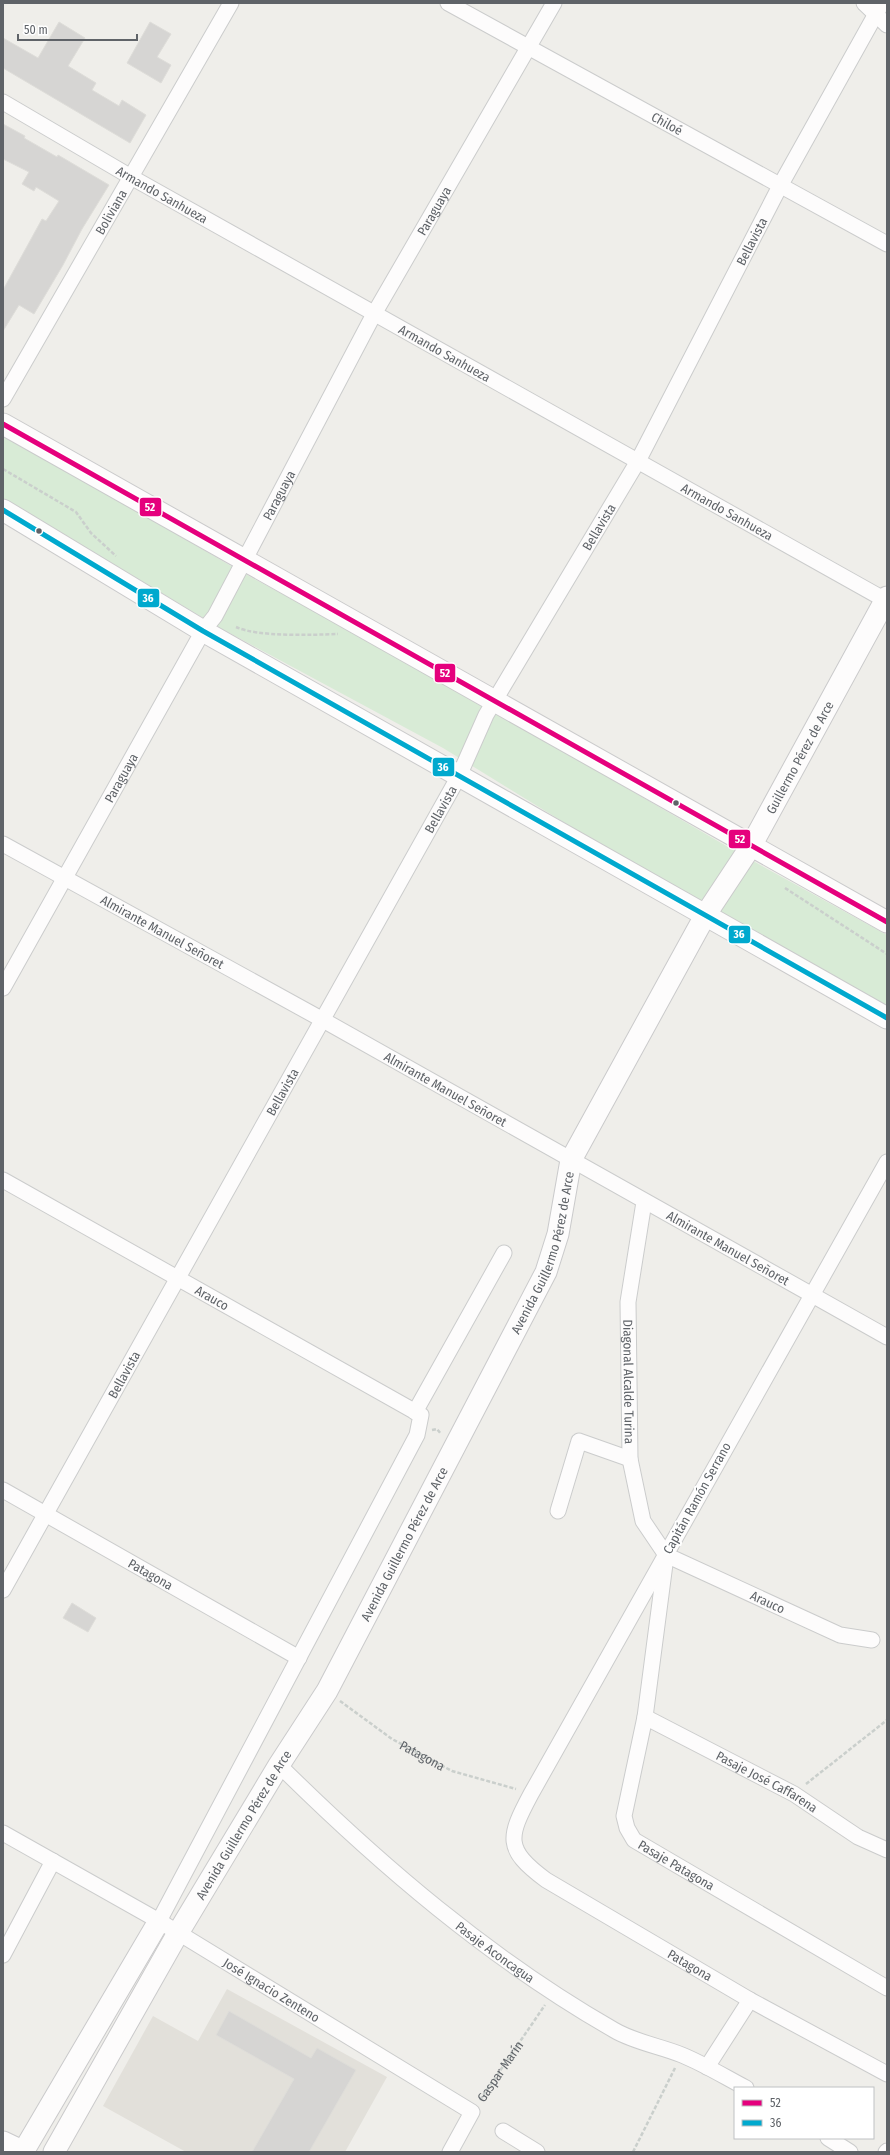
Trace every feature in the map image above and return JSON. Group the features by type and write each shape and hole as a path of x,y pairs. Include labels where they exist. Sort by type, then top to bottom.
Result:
{"street":[{"name":"Boliviana","path":"3,399 231,3"},
{"name":"Chiloé","path":"448,3 887,244"},
{"name":"Paraguaya","path":"3,988 209,623 374,314 554,3"},
{"path":"864,3 879,8 887,25"},
{"name":"Bellavista","path":"3,1590 459,776 494,701 638,461 780,186 879,8"},
{"name":"Armando Sanhueza","path":"3,102 131,177 886,600"},
{"path":"3,424 887,922"},
{"path":"3,510 209,623 459,776 706,914 887,1018"},
{"name":"Guillermo Pérez de Arce","path":"706,914 751,846 886,600"},
{"name":"Almirante Manuel Señoret","path":"3,844 323,1020 644,1202 887,1337"},
{"name":"Avenida Guillermo Pérez de Arce","path":"54,2152 178,1933 279,1765 327,1692 546,1272 558,1234 571,1160 706,914"},
{"name":"Capitán Ramón Serrano","path":"513,1837 516,1821 887,1162"},
{"name":"Arauco","path":"3,1180 418,1414"},
{"name":"Diagonal Alcalde Turina","path":"644,1202 628,1302 630,1459 643,1521 666,1555"},
{"name":"Avenida Guillermo Pérez de Arce","path":"23,2152 159,1921 300,1658 416,1435 418,1414 504,1253"},
{"path":"558,1511 579,1441 630,1459"},
{"name":"Patagona","path":"3,1490 300,1658"},
{"name":"Arauco","path":"666,1555 840,1635 872,1640"},
{"name":"Pasaje Patagona","path":"666,1555 645,1717 624,1816 627,1828 634,1840 887,1988"},
{"name":"Pasaje José Caffarena","path":"645,1717 794,1794 858,1837 887,1850"},
{"name":"Pasaje Aconcagua","path":"279,1765 332,1818 405,1883 505,1961 615,2031 682,2055 744,2087"},
{"name":"José Ignacio Zenteno","path":"3,1833 159,1921 472,2112"},
{"name":"Patagona","path":"513,1837 515,1850 526,1865 546,1880 750,2000 887,2074"},
{"path":"3,1955 53,1861"},
{"path":"707,2068 750,2000"},
{"name":"Gaspar Marín","path":"450,2152 472,2112"},
{"path":"503,2131 534,2151"},
{"path":"830,2139 850,2152"},
{"path":"3,2142 23,2152"}],"path":[{"path":"3,469 76,512 91,532 118,557"},
{"path":"209,623 243,630 338,634 345,636"},
{"path":"780,884 877,946 887,954"},
{"path":"416,1435 437,1429 454,1447"},
{"name":"Patagona","path":"327,1692 392,1739 452,1771 531,1794"},
{"path":"794,1794 887,1720"},
{"name":"Gaspar Marín","path":"472,2112 553,1992"},
{"path":"633,2152 682,2055"}],"shaded area":[{"path":"227,1989 387,2077 345,2152 186,2152 103,2106 153,2016 198,2041"}],"green space":[{"path":"3,433 238,570 425,671 735,851 887,935 887,1010 708,911 443,748 220,628 3,498"}],"building":[{"path":"59,22 85,38 68,66 96,83 92,90 119,106 122,100 146,115 130,143 3,68 3,38 38,58"},
{"path":"150,22 171,34 157,57 171,65 161,83 127,63"},
{"path":"3,124 25,136 24,138 57,157 58,155 109,185 82,229 34,314 19,305 3,331 3,290 42,219 46,221 59,201 36,187 34,191 22,184 29,172 3,159"},
{"path":"72,1603 96,1618 88,1632 63,1618"},
{"path":"229,2011 311,2058 317,2048 356,2070 309,2152 252,2152 294,2079 216,2035"}],"transit line":[{"name":"52","path":"3,424 887,922"},
{"name":"36","path":"3,510 203,631 887,1018"}]}
